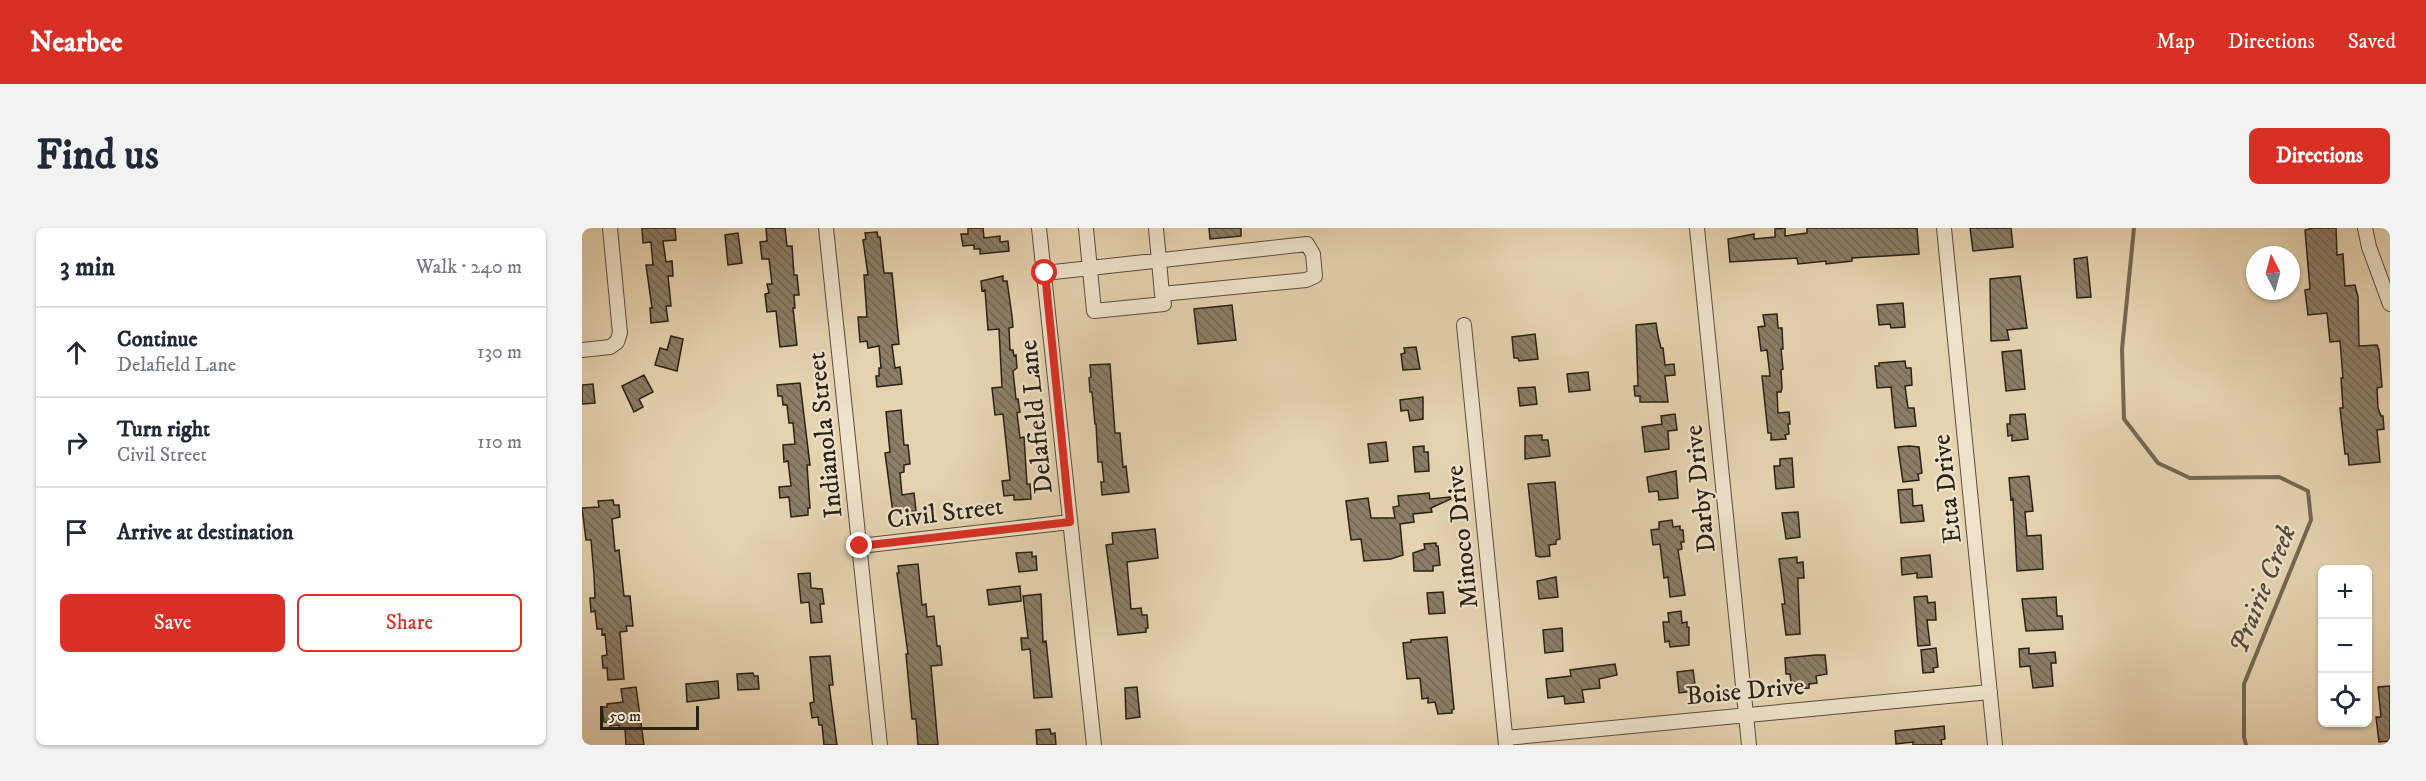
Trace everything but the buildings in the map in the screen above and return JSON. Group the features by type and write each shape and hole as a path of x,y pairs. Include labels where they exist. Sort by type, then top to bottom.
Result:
{"street":[{"path":"582,350 610,347 617,342 620,333 610,228"},
{"name":"Indianola Street","path":"826,228 880,745"},
{"name":"Delafield Lane","path":"1040,228 1094,745"},
{"path":"1086,228 1094,311 1164,304 1156,228"},
{"name":"Darby Drive","path":"1697,228 1749,745"},
{"name":"Etta Drive","path":"1944,228 1995,745"},
{"path":"2365,228 2369,247 2390,304"},
{"path":"1045,273 1307,244 1313,254 1315,276 1306,280 1162,294"},
{"name":"Minoco Drive","path":"1464,325 1506,742"},
{"name":"Civil Street","path":"860,546 1070,522"},
{"name":"Boise Drive","path":"1506,742 1746,714 1990,692"}],"waterway":[{"name":"Prairie Creek","path":"2134,228 2122,349 2124,419 2158,463 2190,478 2279,477 2308,491 2311,520 2244,684 2246,745"}],"route":[{"path":"860,546 1070,522 1045,273"}]}
